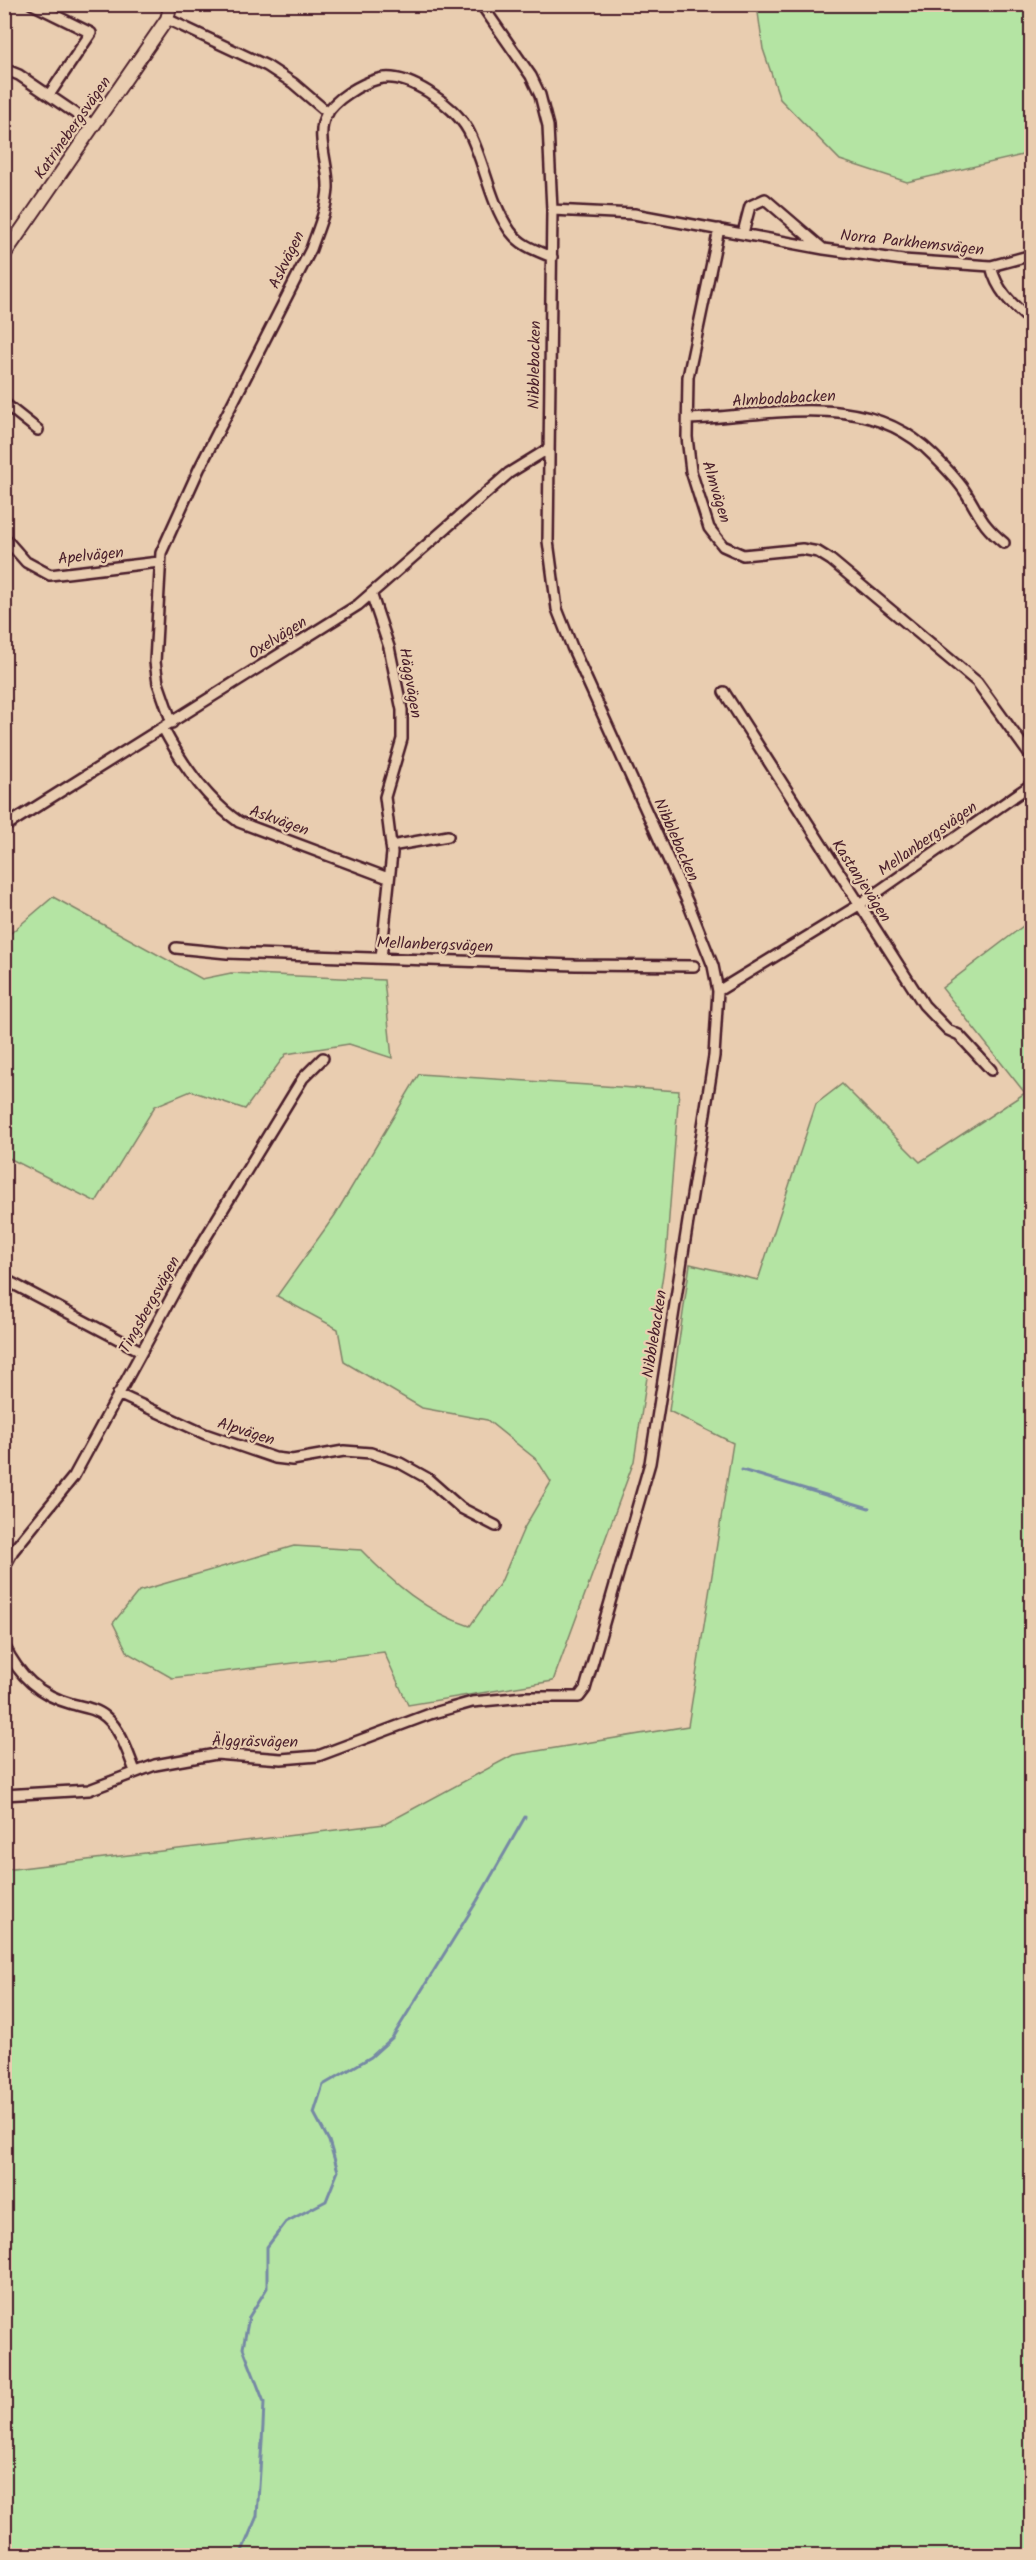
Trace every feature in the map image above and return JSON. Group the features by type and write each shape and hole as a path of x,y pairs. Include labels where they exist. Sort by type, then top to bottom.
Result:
{"street":[{"path":"32,4 91,33 49,95"},
{"name":"Katrinebergsvägen","path":"6,248 94,126 167,19 171,4"},
{"name":"Nibblebacken","path":"481,4 531,76 540,95 550,142 552,257 548,541 557,609 688,903 713,966 718,991 714,1056 650,1463 585,1689 579,1697 572,1699"},
{"path":"167,19 267,66 293,83 328,113 355,90 385,77 406,81 434,96 468,129 499,211 510,231 523,246 552,257"},
{"path":"4,69 12,71 94,126"},
{"name":"Askvägen","path":"328,113 322,134 328,189 321,222 311,249 166,539 159,562 155,662 167,726 199,785 223,811 239,822 388,878"},
{"name":"Norra Parkhemsvägen","path":"743,233 750,206 765,199 824,249"},
{"name":"Norra Parkhemsvägen","path":"552,210 620,212 893,260 991,266 1032,255"},
{"name":"Almvägen","path":"719,229 688,377 687,437 691,471 709,528 715,538 730,551 742,555 802,549 818,552 831,560 977,682 1032,758"},
{"path":"991,266 995,283 1001,292 1032,322"},
{"path":"4,403 38,430"},
{"name":"Almbodabacken","path":"689,419 827,410 851,411 883,421 909,435 934,455 965,492 985,528 1004,543"},
{"name":"Oxelvägen","path":"4,827 372,596 509,473 548,449"},
{"name":"Apelvägen","path":"4,537 17,555 34,568 50,575 159,562"},
{"name":"Häggvägen","path":"372,596 389,647 402,710 402,739 385,798 391,846 381,958"},
{"name":"Kastanjevägen","path":"724,692 924,1005 948,1030 959,1035 991,1070"},
{"name":"Mellanbergsvägen","path":"718,991 859,905 1032,784"},
{"path":"391,846 448,836"},
{"name":"Mellanbergsvägen","path":"176,948 227,953 694,966"},
{"name":"Tingsbergsvägen","path":"4,1568 14,1551 74,1476 189,1265 297,1088 322,1058"},
{"path":"4,1280 141,1351"},
{"name":"Alpvägen","path":"118,1394 205,1434 275,1458 292,1460 344,1451 371,1453 400,1462 427,1478 461,1509 496,1526"},
{"path":"4,1645 15,1665 34,1687 57,1700 97,1711 106,1717 120,1736 135,1770"},
{"name":"Älggräsvägen","path":"4,1795 89,1790 135,1770 216,1754 281,1759 318,1756 430,1714 472,1702 537,1697 572,1699"}],"green space":[{"path":"757,5 1031,5 1031,153 907,182 840,160 780,99 763,49"},
{"path":"53,897 202,979 231,973 384,980 392,1058 349,1044 286,1054 245,1109 191,1091 155,1106 96,1202 5,1156 5,938"},
{"path":"1031,920 1031,2555 5,2555 5,1870 385,1824 513,1755 688,1726 733,1443 669,1411 690,1264 758,1280 816,1104 842,1084 920,1162 1025,1093 942,988"},
{"path":"419,1074 679,1091 666,1255 634,1461 553,1681 408,1705 384,1652 172,1678 128,1653 113,1623 139,1591 294,1546 361,1550 385,1574 425,1605 470,1626 501,1582 524,1528 551,1482 537,1460 487,1420 422,1408 344,1362 338,1329 277,1296 335,1215"}],"waterway":[{"path":"742,1470 869,1508"},
{"path":"240,2556 257,2516 264,2402 243,2348 249,2317 267,2288 267,2247 286,2222 326,2201 338,2171 329,2141 314,2113 323,2085 371,2057 392,2038 477,1901 525,1817"}]}
